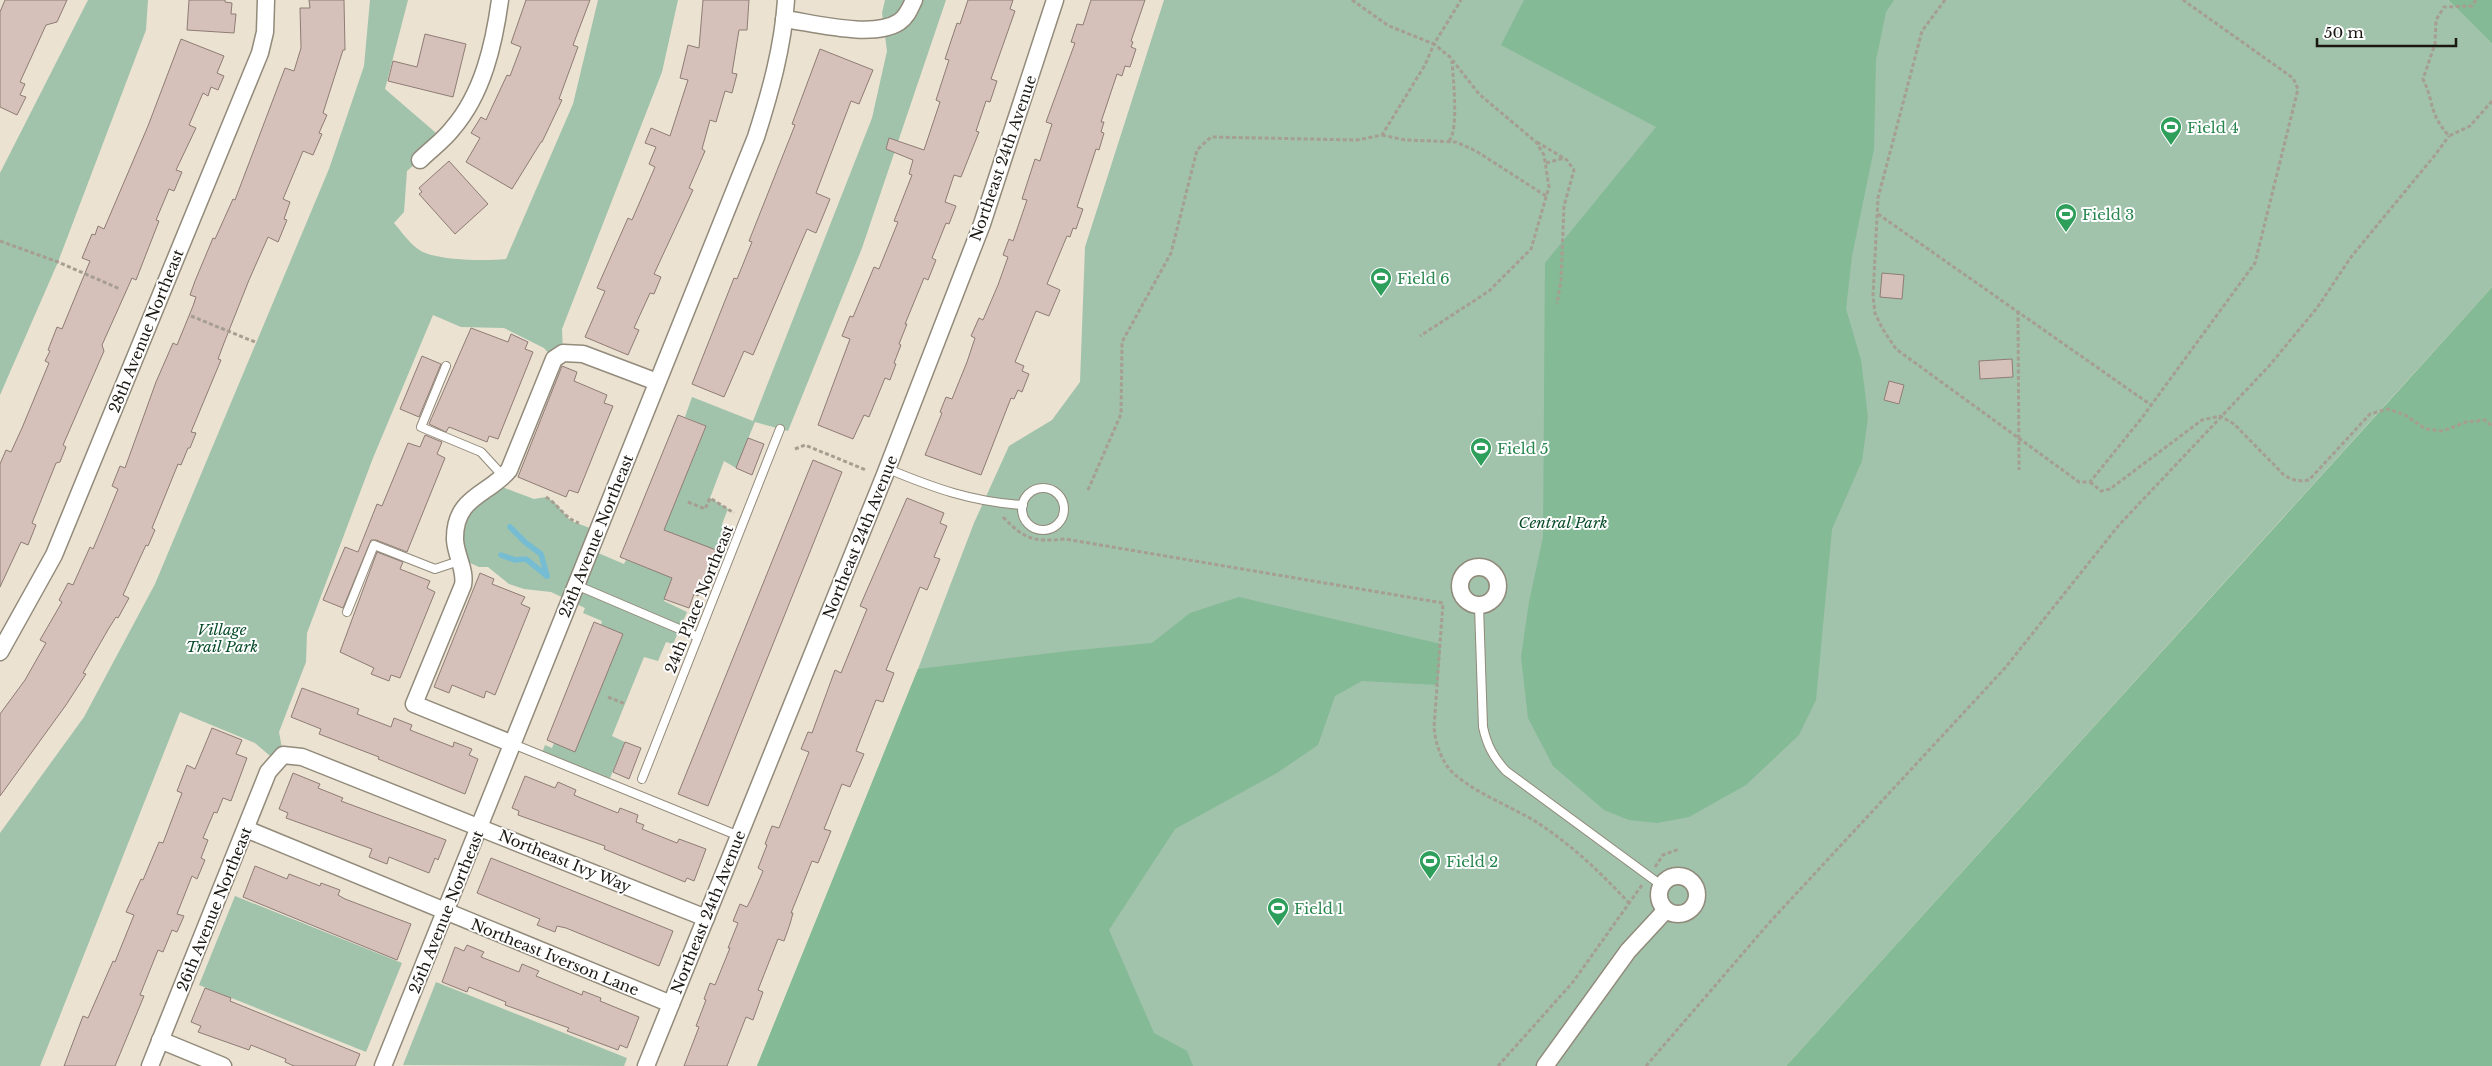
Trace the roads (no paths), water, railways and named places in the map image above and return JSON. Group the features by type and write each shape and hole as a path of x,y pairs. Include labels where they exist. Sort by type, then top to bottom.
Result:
{"street":[{"name":"28th Avenue Northeast","path":"0,652 54,555 260,53 265,32 266,0"},
{"path":"420,160 453,128 466,108 489,57 500,0"},
{"name":"25th Avenue Northeast","path":"383,1066 756,137 772,87 786,0"},
{"path":"784,19 841,27 884,29 900,22 914,0"},
{"name":"Northeast 24th Avenue","path":"646,1066 888,469 982,224 1055,0"},
{"path":"513,744 414,704 463,585 464,578 459,561 456,533 463,511 472,497 509,470 550,367 554,359 563,353 583,354 657,382"},
{"name":"Northeast Ivy Way","path":"283,755 302,757 706,918"},
{"name":"26th Avenue Northeast","path":"150,1066 268,772 283,755"},
{"name":"Northeast Iverson Lane","path":"246,829 671,1004"},
{"path":"1680,876 1692,882 1697,894 1694,907 1677,915 1665,911 1659,900 1655,880 1680,876"},
{"path":"1545,1066 1628,951 1665,911"},
{"path":"160,1040 223,1066"}],"lane":[{"path":"446,366 421,427 481,452 503,476"},
{"name":"24th Place Northeast","path":"642,779 780,429"},
{"path":"888,469 947,493 984,502 1023,505"},
{"path":"1043,488 1051,489 1062,499 1064,512 1062,519 1053,528 1040,530 1028,524 1023,512 1023,505 1030,493 1043,488"},
{"path":"347,612 374,545 435,569 459,561"},
{"path":"576,585 698,637"},
{"path":"1479,606 1483,727 1487,745 1495,759 1506,771 1655,880"},
{"path":"513,744 739,836"}],"waterway":[{"path":"510,527 526,543 541,554 547,576"},
{"path":"501,555 515,560 526,559 547,576"}],"place":[{"name":"Field 4","path":"2171,146"},
{"name":"Field 3","path":"2066,233"},
{"name":"Field 6","path":"1381,297"},
{"name":"Field 5","path":"1481,467"},
{"name":"Field 2","path":"1430,880"},
{"name":"Field 1","path":"1278,927"}],"park label":[{"name":"Central Park","path":"1563,522"},
{"name":"Village Trail Park","path":"222,638"}]}
